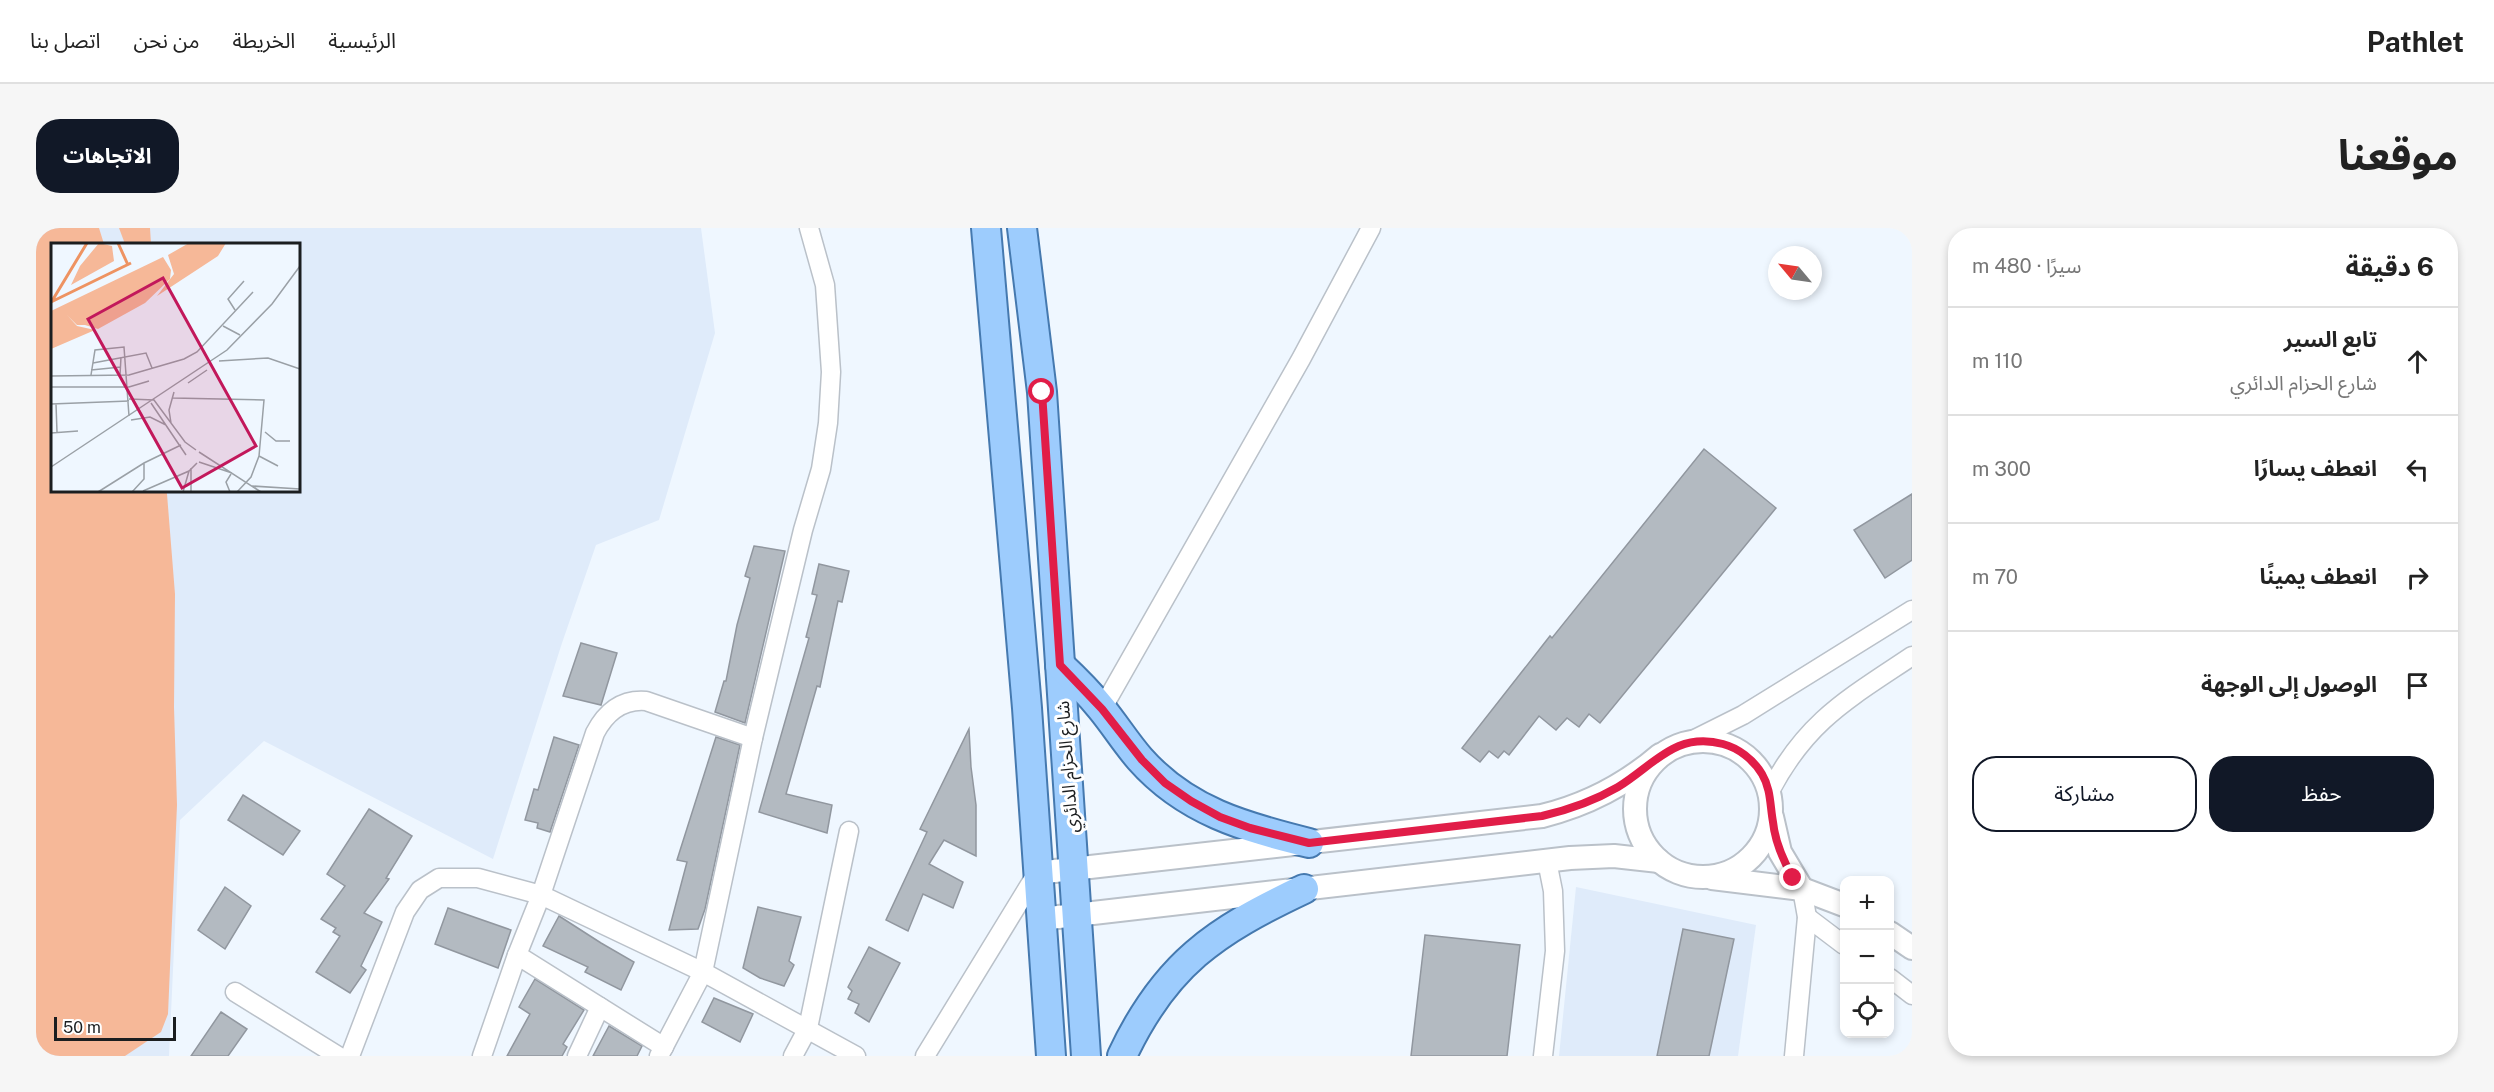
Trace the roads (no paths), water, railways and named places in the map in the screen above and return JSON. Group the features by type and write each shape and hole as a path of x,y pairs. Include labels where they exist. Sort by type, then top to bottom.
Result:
{"main road":[{"name":"شارع الحزام الدائري","path":"986,228 1027,708 1051,1056"},
{"name":"شارع الحزام الدائري","path":"1022,228 1042,392 1086,1056"},
{"path":"1060,665 1102,709 1142,760 1165,783 1220,817 1250,828 1309,843"},
{"path":"1122,1056 1138,1021 1162,988 1190,958 1221,933 1256,912 1304,889"}],"street":[{"path":"517,954 600,1007 661,1051 703,972 753,738 803,530 821,470 828,423 831,372 825,285 809,228"},
{"path":"1102,709 1300,359 1371,228"},
{"path":"925,1056 1037,873 1542,816 1568,810 1617,788 1675,746 1691,741 1743,715 1912,610"},
{"path":"1706,877 1731,870 1752,856 1762,842 1769,826 1770,801 1781,770 1810,730 1848,698 1912,656"},
{"path":"482,1056 517,954 541,895 595,733 601,722 617,707 632,700 646,701 753,738"},
{"path":"1691,741 1712,741 1732,746 1749,758 1762,773 1780,852 1802,889 1807,917 1794,1056"},
{"path":"1660,755 1647,770 1638,788 1635,808 1637,828 1646,846 1659,861 1689,876 1802,889 1840,903"},
{"path":"793,1056 808,1028 849,831"},
{"path":"1041,919 1592,856 1659,861"},
{"path":"1544,1056 1556,951 1553,891 1547,861"},
{"path":"350,1056 405,912 420,890 439,878 478,878 541,895 703,972 856,1056"},
{"path":"1807,917 1840,941"},
{"path":"1894,936 1912,948"},
{"path":"1894,981 1912,995"},
{"path":"235,992 338,1056"},
{"path":"577,1056 600,1007"}]}
